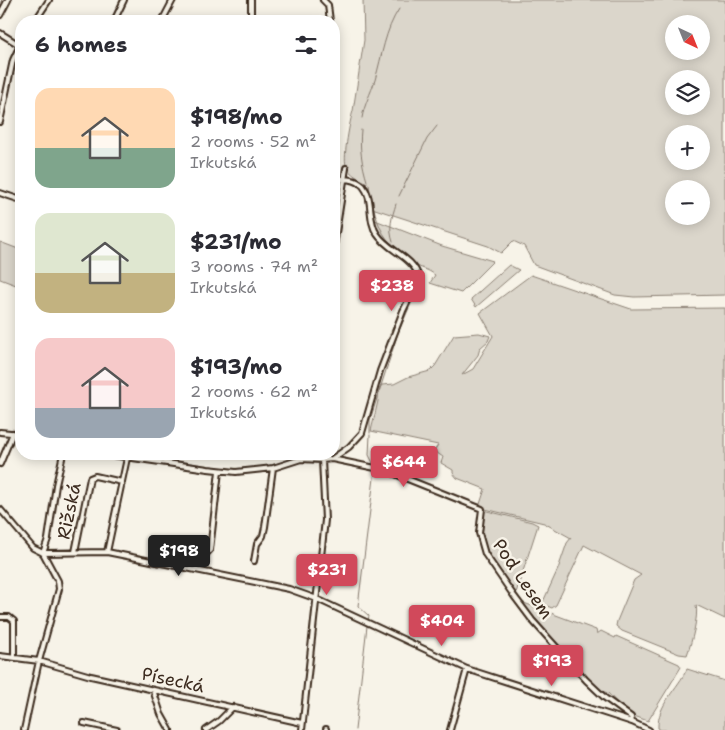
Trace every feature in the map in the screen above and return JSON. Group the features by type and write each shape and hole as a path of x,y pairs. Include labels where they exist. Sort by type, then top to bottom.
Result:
{"street":[{"path":"0,15 8,0"},
{"path":"39,15 49,0"},
{"path":"117,15 124,0"},
{"path":"165,15 173,0"},
{"path":"251,0 251,15"},
{"path":"323,0 328,5 329,15"},
{"path":"0,34 15,41"},
{"path":"0,122 15,56"},
{"path":"340,206 346,168"},
{"path":"340,179 353,180 364,187 368,196 372,224 376,233 414,266 419,278 403,311 383,363 362,433 340,453"},
{"path":"0,193 15,198"},
{"path":"0,432 13,433 0,464"},
{"path":"24,730 39,661 59,589 58,581 43,553 48,539 62,460"},
{"path":"107,552 126,460"},
{"path":"140,460 236,472 273,468 291,460"},
{"path":"302,730 325,520 322,460"},
{"name":"Pod Lesem","path":"337,460 385,470 482,509 479,533 485,554 514,596 532,620 586,680 605,698 630,717 632,722"},
{"path":"254,561 257,544 263,536 265,527 273,468"},
{"path":"196,570 199,555 210,550 219,471"},
{"name":"Rižská","path":"74,552 90,478 95,476 122,482"},
{"path":"0,509 33,548 43,553 107,552 289,589 317,599 467,669 632,722 649,730"},
{"path":"0,617 9,617 14,622 14,657"},
{"name":"Písecká","path":"0,656 39,661 91,676 302,723"},
{"path":"450,730 467,669"},
{"path":"153,690 161,714 170,730"},
{"path":"206,730 234,707"},
{"path":"84,723 117,730"}],"shaded area":[{"path":"363,0 725,0 725,295 634,297 615,295 534,265 524,246 513,241 501,253 488,246 372,208 369,184 350,171 345,161 347,138 364,40"},
{"path":"375,220 442,246 493,261 461,293 430,283 435,275 414,264 389,245 379,232"},
{"path":"0,242 15,248 15,285 0,279"},
{"path":"509,265 519,270 476,307 471,299"},
{"path":"531,275 631,309 725,308 725,619 696,605 696,623 687,655 679,654 622,631 616,626 634,580 641,575 584,545 556,605 552,608 542,604 558,569 567,543 571,538 544,523 485,509 480,504 485,489 457,478 453,470 441,463 443,457 434,451 438,445 371,431 379,389 382,385 394,384 408,377 430,371 454,335 479,333 490,336 462,375 473,369 493,336 480,313"},
{"path":"483,510 538,525 516,593 486,547 481,528"},
{"path":"524,603 596,630 597,634 601,631 615,638 616,636 679,664 681,667 648,721 634,716 620,706 608,693 601,691 580,673 522,606"},
{"path":"687,669 725,681 725,730 661,730 658,728 664,704"}],"waterway":[{"path":"362,118 375,80 387,34 399,9"},
{"path":"399,196 427,139 437,126"},
{"path":"361,130 361,156 367,181"},
{"path":"368,186 377,221 383,233 391,243 414,263 420,273"},
{"path":"393,242 391,227 396,204"},
{"path":"370,433 370,420 398,333 420,283"},
{"path":"370,435 369,455 374,465"},
{"path":"368,621 369,616 358,606 375,470"},
{"path":"355,730 367,626"}],"tram line":[{"path":"0,4 2,0"}]}
